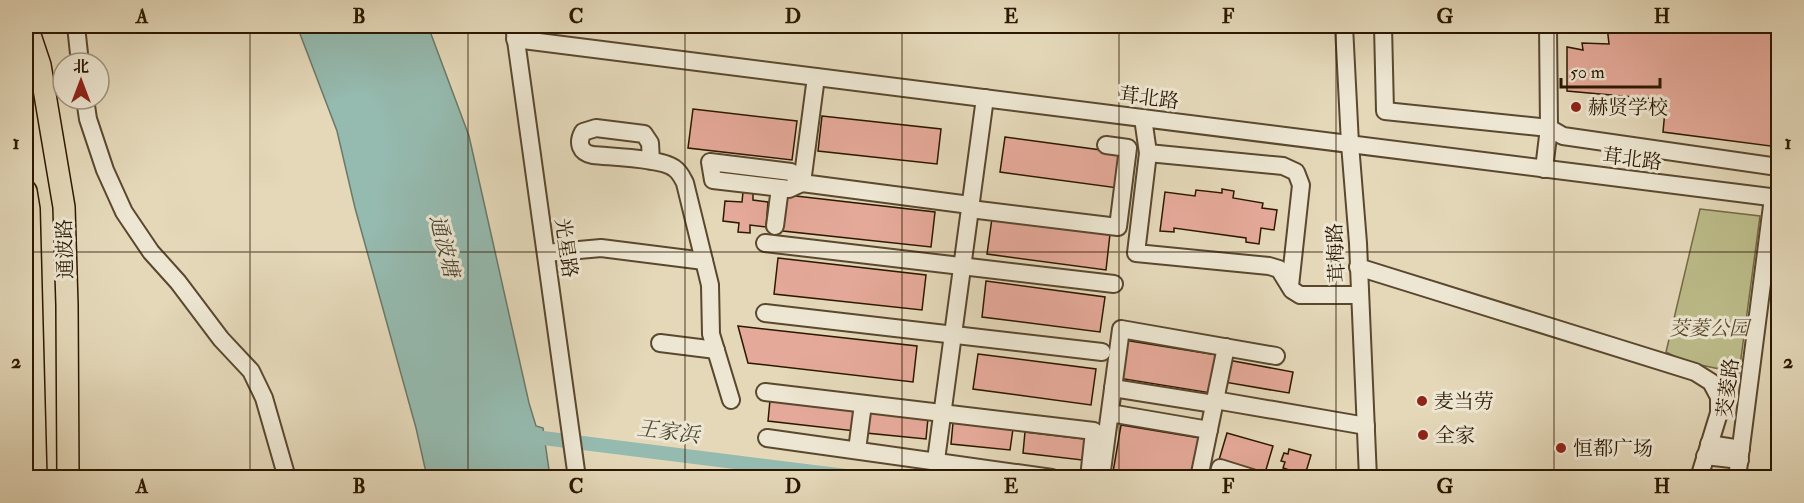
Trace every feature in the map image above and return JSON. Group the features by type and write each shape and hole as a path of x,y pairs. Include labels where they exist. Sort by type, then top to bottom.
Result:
{"main road":[{"name":"通波路","path":"27,26 40,65 64,207 68,477"},
{"name":"通波路","path":"26,191 29,209 28,306 36,477"},
{"path":"28,284 66,284"},
{"path":"28,306 67,305"}],"street":[{"path":"76,26 79,51"},
{"name":"茸梅路","path":"1344,26 1359,267 1368,477"},
{"path":"1383,26 1385,111 1549,128 1563,136 1779,167"},
{"path":"1544,169 1549,128 1548,26"},
{"name":"茸北路","path":"514,32 816,77 1776,198"},
{"name":"光星路","path":"514,32 577,477"},
{"path":"802,183 816,77"},
{"path":"936,460 985,98"},
{"path":"87,111 105,170 124,212 151,252 178,282 220,339 251,371 264,398 287,477"},
{"path":"1143,118 1148,153 1136,253 1269,266 1279,269 1300,296 1360,295"},
{"path":"802,183 790,172 710,162 713,180 789,189 802,183 1118,226 1128,148 1106,145"},
{"path":"1148,153 1283,166 1296,172 1301,185 1290,286"},
{"path":"651,161 672,166 685,183 710,285 711,334 731,400"},
{"path":"775,226 780,188"},
{"name":"茭菱路","path":"1737,477 1776,198"},
{"path":"765,243 1114,284"},
{"path":"546,253 601,248 704,261"},
{"path":"1359,267 1695,372 1711,382 1719,398 1719,413 1702,461 1740,454"},
{"path":"765,313 1102,352"},
{"path":"1101,477 1121,329 1276,356"},
{"path":"660,343 716,350"},
{"path":"1199,477 1226,347"},
{"path":"1113,388 1366,426"},
{"path":"765,392 1094,431 1089,477"},
{"path":"857,450 863,404"},
{"path":"1110,413 1209,430"},
{"path":"767,438 1052,477"},
{"path":"1218,477 1220,468 1252,477"}],"green space":[{"name":"茭菱公园","path":"1700,209 1760,216 1739,373 1686,362 1666,352"}],"water":[{"name":"通波塘","path":"297,26 428,26 469,136 529,403 536,426 543,428 550,477 427,477 416,428 355,208 337,131"}],"building":[{"path":"1607,26 1778,26 1778,147 1663,132 1666,100 1567,91 1567,47 1583,50 1582,43 1609,44"},
{"path":"693,109 797,121 792,160 688,148"},
{"path":"822,116 941,129 937,164 818,151"},
{"path":"1005,137 1123,153 1118,188 1000,172"},
{"path":"1222,189 1234,191 1233,198 1263,203 1262,208 1277,210 1274,230 1261,228 1259,244 1246,242 1246,238 1174,228 1174,232 1160,231 1165,192 1195,196 1196,190 1222,193"},
{"path":"743,192 753,193 753,200 768,202 766,227 750,225 750,233 738,232 739,223 723,221 725,201 742,202"},
{"path":"787,195 935,212 931,247 783,231"},
{"path":"992,218 1110,234 1106,270 987,254"},
{"path":"778,258 926,275 922,310 774,294"},
{"path":"986,281 1105,297 1100,332 982,317"},
{"path":"738,326 917,346 913,382 748,363"},
{"path":"1124,340 1217,355 1211,393 1118,378"},
{"path":"978,354 1096,369 1091,405 973,389"},
{"path":"1228,360 1293,372 1289,393 1224,382"},
{"path":"770,400 857,410 855,431 768,421"},
{"path":"869,412 928,418 926,439 866,433"},
{"path":"953,423 1013,429 1010,450 951,444"},
{"path":"1121,425 1200,438 1194,478 1112,478"},
{"path":"1025,432 1085,439 1082,460 1023,453"},
{"path":"1227,433 1273,446 1265,473 1219,460"},
{"path":"1289,449 1311,455 1305,475 1283,468 1285,462 1281,461 1284,453 1288,454"},
{"path":"661,471 693,478 659,478"}],"waterway":[{"name":"王家浜","path":"527,436 862,478"}],"place":[{"name":"赫贤学校","path":"1576,107"},
{"name":"麦当劳","path":"1422,401"},
{"name":"全家","path":"1423,435"},
{"name":"恒都广场","path":"1561,448"}]}
